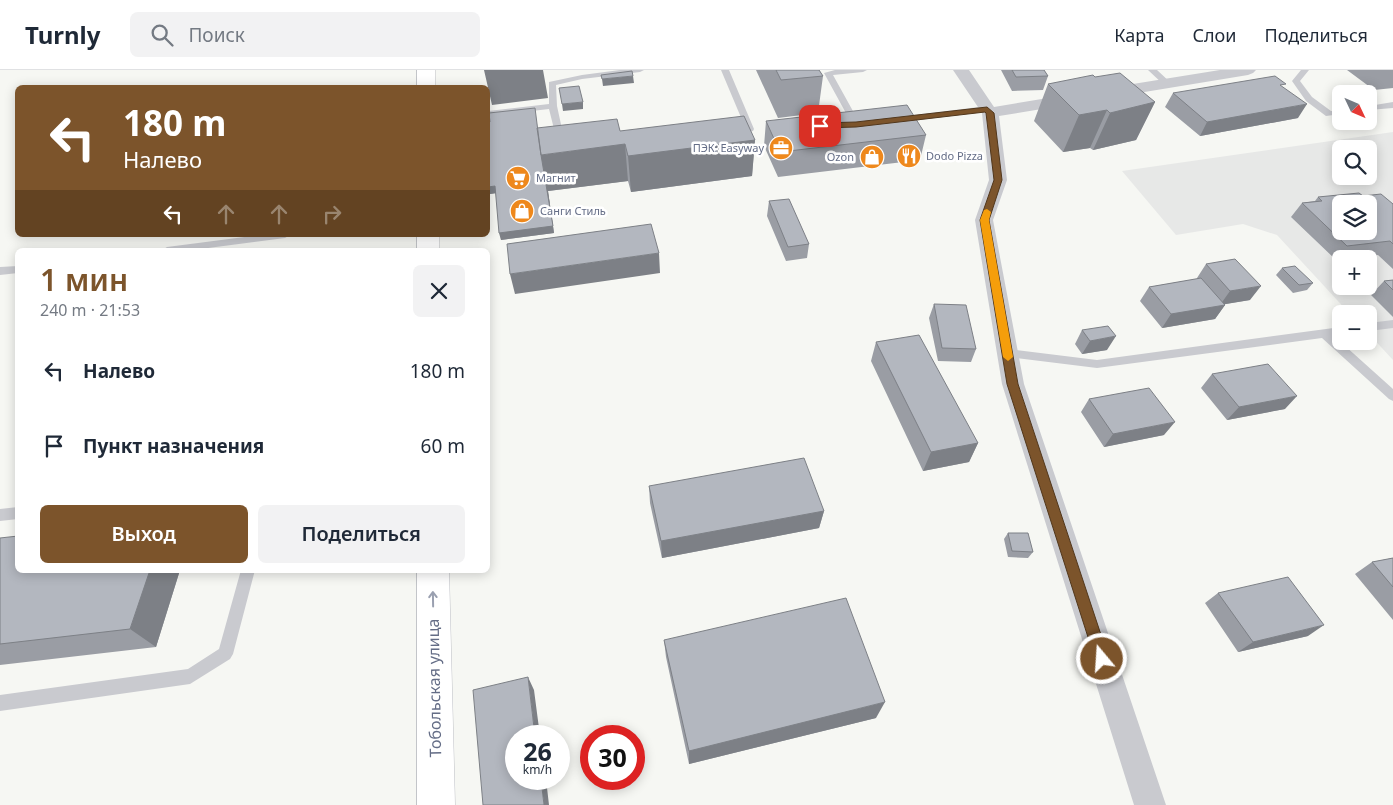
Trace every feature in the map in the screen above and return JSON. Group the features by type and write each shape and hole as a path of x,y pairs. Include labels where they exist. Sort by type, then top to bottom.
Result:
{"street":[{"path":"426,70 426,85"},
{"path":"961,70 989,111 998,180 984,220 1012,384 1150,805"},
{"path":"989,111 1248,70"},
{"name":"Тобольская улица","path":"433,573 436,805"}],"lane":[{"path":"581,136 558,131 553,106 552,84 582,77 640,70"},
{"path":"722,132 755,128 725,70"},
{"path":"855,124 828,74 863,70"},
{"path":"1152,70 1167,83"},
{"path":"1305,70 1296,81 1310,99 1329,114 1332,114"},
{"path":"1378,107 1393,105"},
{"path":"490,114 553,106"},
{"path":"884,121 989,111"},
{"path":"183,248 269,237"},
{"path":"0,272 15,270"},
{"path":"1377,326 1393,324"},
{"path":"1007,353 1096,364 1332,332"},
{"path":"1324,333 1393,396"},
{"path":"0,515 15,513"},
{"path":"0,703 190,676 225,654 247,573"}],"shaded area":[{"path":"1393,132 1393,360 1377,343 1377,305 1342,305 1332,295 1377,295 1377,250 1332,250 1332,295 1277,235 1243,224 1176,235 1122,171 1332,141 1332,185 1377,185 1377,140 1337,140"}],"building":[{"path":"776,70 819,70 823,76 781,80"},
{"path":"1012,70 1044,70 1048,76 1016,77"},
{"path":"632,71 633,76 602,79 601,75"},
{"path":"1120,73 1155,102 1110,113 1107,110 1079,115 1048,84 1093,75 1095,77"},
{"path":"1275,76 1286,84 1280,85 1307,104 1207,122 1173,93"},
{"path":"579,86 583,102 562,104 559,88"},
{"path":"907,105 926,135 780,152 766,121"},
{"path":"535,108 553,226 499,233 495,186 490,187 490,113"},
{"path":"744,116 755,140 628,156 625,144 541,155 537,128 617,119 620,131"},
{"path":"1359,193 1362,195 1338,195"},
{"path":"1381,194 1393,204 1393,244 1390,241 1347,246 1341,240 1377,240 1377,195 1372,195"},
{"path":"1332,196 1332,232 1302,203 1322,201 1318,197"},
{"path":"789,199 809,244 788,247 769,201"},
{"path":"651,224 659,253 510,274 507,244"},
{"path":"1235,259 1261,286 1230,291 1206,264"},
{"path":"1295,266 1313,283 1299,285 1282,268"},
{"path":"1201,278 1225,305 1171,314 1149,287"},
{"path":"1393,280 1393,290 1384,281"},
{"path":"934,304 966,305 976,349 942,348"},
{"path":"1108,326 1116,336 1090,341 1082,330"},
{"path":"919,335 978,443 931,452 876,342"},
{"path":"1268,364 1297,396 1239,407 1212,374"},
{"path":"1149,388 1175,422 1113,434 1089,399"},
{"path":"804,458 824,511 661,541 649,486"},
{"path":"1008,533 1028,533 1033,552 1012,551"},
{"path":"15,536 15,573 149,573 130,629 0,644 0,538"},
{"path":"1393,558 1393,587 1372,562"},
{"path":"1288,577 1324,625 1253,642 1218,593"},
{"path":"846,598 885,702 689,751 664,640"},
{"path":"528,677 534,725 505,725 505,790 542,790 544,805 483,805 473,690"}],"slow traffic":[{"path":"987,212 984,220 1008,357"}],"place":[{"name":"ПЭК: Easyway","path":"781,148"},
{"name":"Dodo Pizza","path":"909,156"},
{"name":"Ozon","path":"872,157"},
{"name":"Магнит","path":"518,178"},
{"name":"Санги Стиль","path":"522,211"}],"route":[{"path":"820,126 856,124 987,109 990,113 998,180 984,220 1012,384 1102,659"}]}
